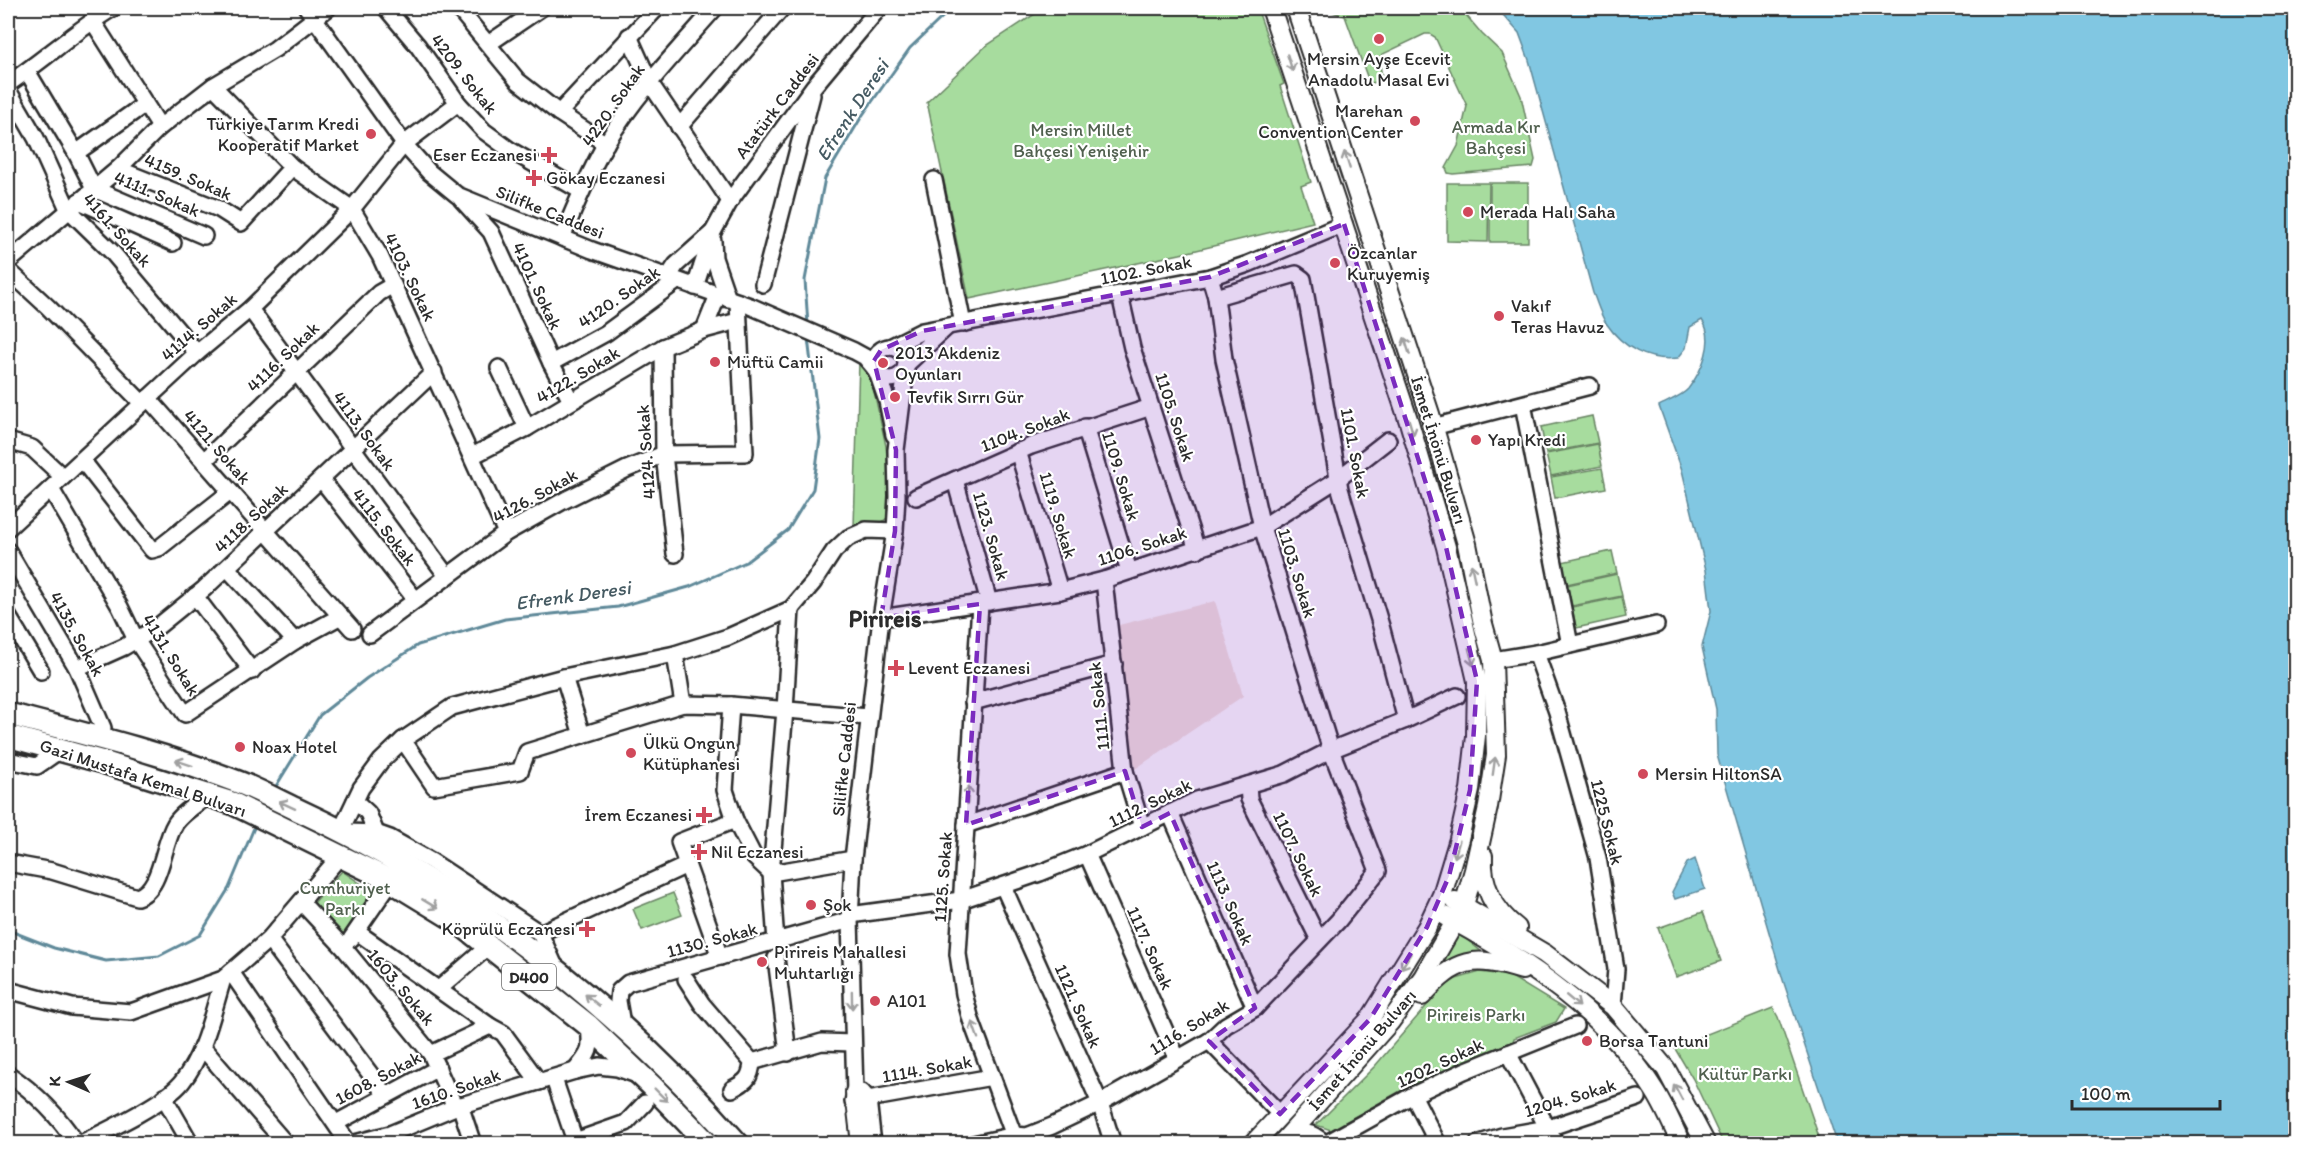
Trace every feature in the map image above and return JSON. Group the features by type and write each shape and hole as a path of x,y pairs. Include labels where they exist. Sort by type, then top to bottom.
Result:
{"highway":[{"name":"Gazi Mustafa Kemal Bulvarı","path":"8,714 156,754 239,783 341,830 409,867 474,910 558,971 622,1024 670,1070 738,1143"},
{"name":"Gazi Mustafa Kemal Bulvarı","path":"8,736 231,803 391,881 458,922 490,945 589,1026 708,1143"}],"main road":[{"name":"İsmet İnönü Bulvarı","path":"1253,1143 1370,1019 1439,903 1460,839 1470,790 1476,736 1477,681 1446,547 1409,422 1271,8"},
{"name":"İsmet İnönü Bulvarı","path":"1281,1143 1390,1023 1423,977 1455,922 1464,904 1474,870 1488,807 1496,755 1493,660 1483,624 1467,544 1433,427 1368,223 1296,8"},
{"path":"1344,224 1368,223"},
{"path":"1488,807 1483,860 1487,889 1502,915 1545,954"},
{"path":"1439,903 1464,904 1545,954 1612,1006 1666,1069 1706,1143"},
{"path":"1439,903 1455,922 1546,978 1612,1036 1655,1091 1681,1143"},
{"path":"1390,1023 1411,1008 1438,977 1462,964 1490,961 1546,978"},
{"path":"859,1088 861,1143"}],"street":[{"path":"8,84 27,72 92,20 113,8"},
{"path":"8,262 118,169 160,127 213,86 275,49 311,13 328,8"},
{"name":"4209. Sokak","path":"386,8 418,46 458,103 484,131 510,150 581,191"},
{"path":"458,8 518,81 559,113 606,144"},
{"path":"488,44 541,8"},
{"path":"559,113 657,8"},
{"path":"679,127 782,8"},
{"name":"Atatürk Caddesi","path":"695,287 713,232 730,201 814,87 879,8"},
{"name":"4220. Sokak","path":"562,238 581,191 606,144 707,10"},
{"name":"Silifke Caddesi","path":"311,13 404,144 429,172 457,195 562,238 733,301 854,351"},
{"path":"92,20 160,127"},
{"path":"629,36 650,83 730,201"},
{"path":"27,72 76,153 94,189"},
{"name":"4103. Sokak","path":"213,86 292,167 352,209 380,256 506,533"},
{"path":"763,284 814,87"},
{"name":"4161. Sokak","path":"8,90 74,205 197,353"},
{"name":"4114. Sokak","path":"8,528 197,353 250,309 352,209 404,144 458,103"},
{"path":"76,153 145,104"},
{"name":"4159. Sokak","path":"118,169 219,209 241,223 292,167"},
{"path":"934,180 963,324"},
{"name":"4111. Sokak","path":"94,189 204,236"},
{"name":"4101. Sokak","path":"457,195 491,232 551,363 571,401"},
{"path":"74,205 173,243"},
{"name":"1102. Sokak","path":"885,348 922,331 1210,277 1248,264 1344,224"},
{"path":"713,232 714,258 733,301 738,321"},
{"name":"Atatürk Caddesi","path":"672,279 676,265 713,232"},
{"name":"4121. Sokak","path":"8,270 204,461 352,629"},
{"name":"1101. Sokak","path":"1216,297 1296,274 1303,279 1338,479 1406,720"},
{"name":"1103. Sokak","path":"1210,277 1216,297 1224,359 1262,527 1331,750 1378,871"},
{"name":"4120. Sokak","path":"551,363 606,333 672,279"},
{"name":"4116. Sokak","path":"204,461 379,293 393,285"},
{"name":"1105. Sokak","path":"1120,295 1132,348 1197,550"},
{"path":"704,330 733,301"},
{"name":"4113. Sokak","path":"250,309 447,576"},
{"name":"4122. Sokak","path":"472,456 527,428 663,347 704,330 738,321"},
{"name":"4126. Sokak","path":"370,634 506,533 627,469 664,454 745,453 738,321"},
{"path":"876,372 891,380 900,377 906,367 947,327"},
{"name":"4124. Sokak","path":"663,347 664,454 675,554"},
{"path":"876,372 875,357 885,348"},
{"path":"854,351 885,348 900,350 904,354 906,367 896,450"},
{"path":"854,351 865,357 876,372 887,401 896,450"},
{"path":"499,368 527,428"},
{"name":"4118. Sokak","path":"77,668 156,628 195,596 266,532 434,372"},
{"path":"1433,427 1590,386"},
{"path":"1522,404 1570,645"},
{"name":"1104. Sokak","path":"916,497 1018,451 1151,407"},
{"name":"1109. Sokak","path":"1085,427 1129,571"},
{"name":"1106. Sokak","path":"881,618 1060,591 1197,550 1262,527 1338,479 1388,440"},
{"path":"8,441 32,448 63,477"},
{"name":"Silifke Caddesi","path":"873,1143 859,1088 853,1043 850,917 853,859 868,717 895,531 896,450"},
{"name":"1119. Sokak","path":"1018,451 1060,591"},
{"path":"82,460 152,550 159,549 230,492"},
{"name":"4115. Sokak","path":"321,479 416,599"},
{"name":"1123. Sokak","path":"955,480 985,603"},
{"name":"4131. Sokak","path":"51,489 120,607 136,640 185,714 295,640 340,616"},
{"path":"558,971 540,933 431,861 390,838 376,833 341,830 360,788 381,761 403,740 452,707 564,677 675,654 728,637 791,609 834,551 848,538 866,530 895,531"},
{"name":"4135. Sokak","path":"8,551 77,668 103,728 101,738"},
{"path":"227,568 295,640"},
{"name":"1111. Sokak","path":"1104,579 1125,771 1142,827"},
{"path":"195,596 252,671"},
{"name":"1125. Sokak","path":"985,603 972,702 958,954 964,994 1016,1139"},
{"path":"788,1053 776,950 771,873 791,609"},
{"path":"8,616 41,671"},
{"path":"1493,660 1656,625"},
{"name":"1225 Sokak","path":"1536,652 1557,712 1598,858 1616,969 1612,1006"},
{"path":"675,654 683,704"},
{"path":"972,702 1114,664"},
{"path":"564,677 582,735"},
{"name":"1112. Sokak","path":"850,917 961,900 1003,886 1088,854 1197,800 1284,774 1331,750 1406,720 1457,696"},
{"path":"403,740 434,786 520,771 527,752 683,704 731,705 868,717"},
{"path":"731,705 725,790 735,820 754,857 771,873"},
{"path":"8,760 37,766 60,750"},
{"path":"966,825 1125,771"},
{"name":"1107. Sokak","path":"1248,784 1249,799 1318,940"},
{"path":"8,863 52,871 137,897 146,895 156,881 167,839 177,822 208,796"},
{"path":"355,801 368,813 376,833"},
{"name":"1113. Sokak","path":"1170,813 1255,1008"},
{"path":"720,957 679,842 735,820"},
{"path":"8,990 72,1007 131,1012 227,976 269,939 301,902 332,851"},
{"name":"1117. Sokak","path":"1088,854 1177,1058"},
{"path":"771,873 853,859"},
{"path":"540,933 687,865"},
{"name":"1116. Sokak","path":"973,1143 1027,1136 1100,1103 1209,1041 1226,1025 1255,1008 1338,921 1378,871"},
{"path":"344,948 391,881"},
{"name":"1121. Sokak","path":"1003,886 1100,1103 1113,1143"},
{"name":"1603. Sokak","path":"301,902 344,948 431,1054 473,1143"},
{"name":"1130. Sokak","path":"622,1024 618,1001 619,991 628,984 720,957 776,950 850,917"},
{"path":"357,932 489,1026 503,1033 546,1080 575,1142 626,1123 645,1103"},
{"path":"269,939 386,1095"},
{"path":"439,989 490,945"},
{"path":"8,1074 39,1098 62,1121 78,1143 108,1130 164,1097 182,1083 202,1047 227,976"},
{"path":"227,976 350,1143"},
{"path":"686,979 702,1004 752,1062 751,1075 746,1083 732,1089"},
{"name":"1608. Sokak","path":"431,1054 489,1026"},
{"path":"575,1071 590,1054 589,1026"},
{"name":"1202. Sokak","path":"1325,1143 1413,1095 1464,1071 1575,1026"},
{"path":"1209,1041 1280,1114"},
{"path":"752,1062 822,1042 853,1043"},
{"path":"202,1047 286,1143"},
{"path":"1508,1053 1556,1143"},
{"name":"1610. Sokak","path":"350,1143 390,1134 457,1106 575,1071 599,1066 617,1068 642,1076"},
{"name":"1608. Sokak","path":"336,1123 438,1068"},
{"name":"1114. Sokak","path":"859,1088 992,1077"},
{"path":"853,1143 849,1119 859,1088"},
{"path":"1413,1095 1438,1143"},
{"path":"164,1097 191,1143"},
{"name":"1204. Sokak","path":"1477,1143 1548,1128 1638,1098"},
{"path":"1281,1143 1304,1131 1315,1134 1325,1143"}],"highlighted area":[{"path":"1344,224 1446,547 1477,681 1470,790 1449,876 1427,927 1370,1019 1280,1114 1209,1041 1255,1008 1170,813 1142,827 1125,771 966,825 980,604 881,618 895,531 896,450 874,361 881,350 922,331 1210,277"}],"shaded area":[{"path":"1215,601 1243,696 1135,769 1115,626"}],"green space":[{"name":"Mersin Millet Bahçesi Yenişehir","path":"1044,8 1257,8 1284,84 1280,86 1311,182 1301,186 1313,222 1180,254 969,299 927,102 986,46"},
{"name":"Armada Kır Bahçesi","path":"1320,8 1460,8 1502,53 1521,96 1535,160 1533,167 1448,173 1446,168 1458,146 1467,106 1435,37 1425,34 1383,54 1379,58 1382,77 1379,81 1372,83 1368,79 1345,16"},
{"name":"Merada Halı Saha","path":"1447,183 1489,183 1488,242 1447,241"},
{"name":"Merada Halı Saha","path":"1490,183 1528,183 1528,242 1490,242"},
{"path":"859,361 870,373 886,446 889,476 887,518 878,525 854,526"},
{"path":"1592,416 1598,443 1546,453 1541,427"},
{"path":"1598,444 1602,466 1551,476 1546,454"},
{"path":"1602,468 1606,488 1555,498 1551,477"},
{"path":"1612,551 1617,573 1567,584 1562,562"},
{"path":"1617,574 1622,596 1572,606 1567,585"},
{"path":"1622,597 1626,617 1576,628 1572,607"},
{"name":"Cumhuriyet Parkı","path":"342,871 376,894 341,937 312,905"},
{"path":"673,893 682,915 642,930 633,909"},
{"path":"1703,912 1721,961 1676,977 1658,928"},
{"path":"1459,933 1489,958 1435,972"},
{"name":"Pirireis Parkı","path":"1480,972 1510,976 1564,1009 1556,1022 1514,1038 1512,1045 1413,1084 1331,1130 1316,1125 1375,1066 1441,989 1456,979"},
{"name":"Kültür Parkı","path":"1773,1008 1821,1143 1723,1143 1693,1079 1674,1047"}],"water":[{"path":"1497,8 2295,8 2295,1143 1837,1143 1783,980 1717,755 1716,709 1702,647 1711,611 1706,570 1682,470 1659,406 1682,394 1693,382 1706,355 1708,337 1706,328 1702,320 1690,327 1686,348 1678,358 1667,359 1647,355 1628,346 1606,323 1593,293 1529,60 1519,33"},
{"path":"1695,859 1705,889 1675,899 1672,892 1687,863"}],"waterway":[{"name":"Efrenk Deresi","path":"808,325 805,280 825,178 862,116 910,48 952,8"},
{"name":"Efrenk Deresi","path":"273,791 320,715 367,678 418,645 505,619 618,607 689,587 746,562 788,530 813,489 820,439 808,338"},
{"name":"Efrenk Deresi","path":"8,930 54,948 106,961 159,956 200,935 229,888 256,823"}],"place":[{"name":"Mersin Ayşe Ecevit Anadolu Masal Evi","path":"1379,39"},
{"name":"Marehan Convention Center","path":"1415,121"},
{"name":"Türkiye Tarım Kredi Kooperatif Market","path":"371,134"},
{"name":"Eser Eczanesi","path":"549,155"},
{"name":"Gökay Eczanesi","path":"534,178"},
{"name":"Merada Halı Saha","path":"1468,212"},
{"name":"Özcanlar Kuruyemiş","path":"1335,263"},
{"name":"Vakıf Teras Havuz","path":"1499,316"},
{"name":"Müftü Camii","path":"715,362"},
{"name":"2013 Akdeniz Oyunları","path":"883,363"},
{"name":"Tevfik Sırrı Gür","path":"895,397"},
{"name":"Yapı Kredi","path":"1476,440"},
{"name":"Levent Eczanesi","path":"896,668"},
{"name":"Noax Hotel","path":"240,747"},
{"name":"Ülkü Ongun Kütüphanesi","path":"631,753"},
{"name":"Mersin HiltonSA","path":"1643,774"},
{"name":"İrem Eczanesi","path":"704,815"},
{"name":"Nil Eczanesi","path":"699,852"},
{"name":"Şok","path":"811,905"},
{"name":"Köprülü Eczanesi","path":"587,929"},
{"name":"Pirireis Mahallesi Muhtarlığı","path":"762,962"},
{"name":"A101","path":"875,1001"},
{"name":"Borsa Tantuni","path":"1587,1041"}],"district":[{"name":"Pirireis","path":"885,619"}]}
